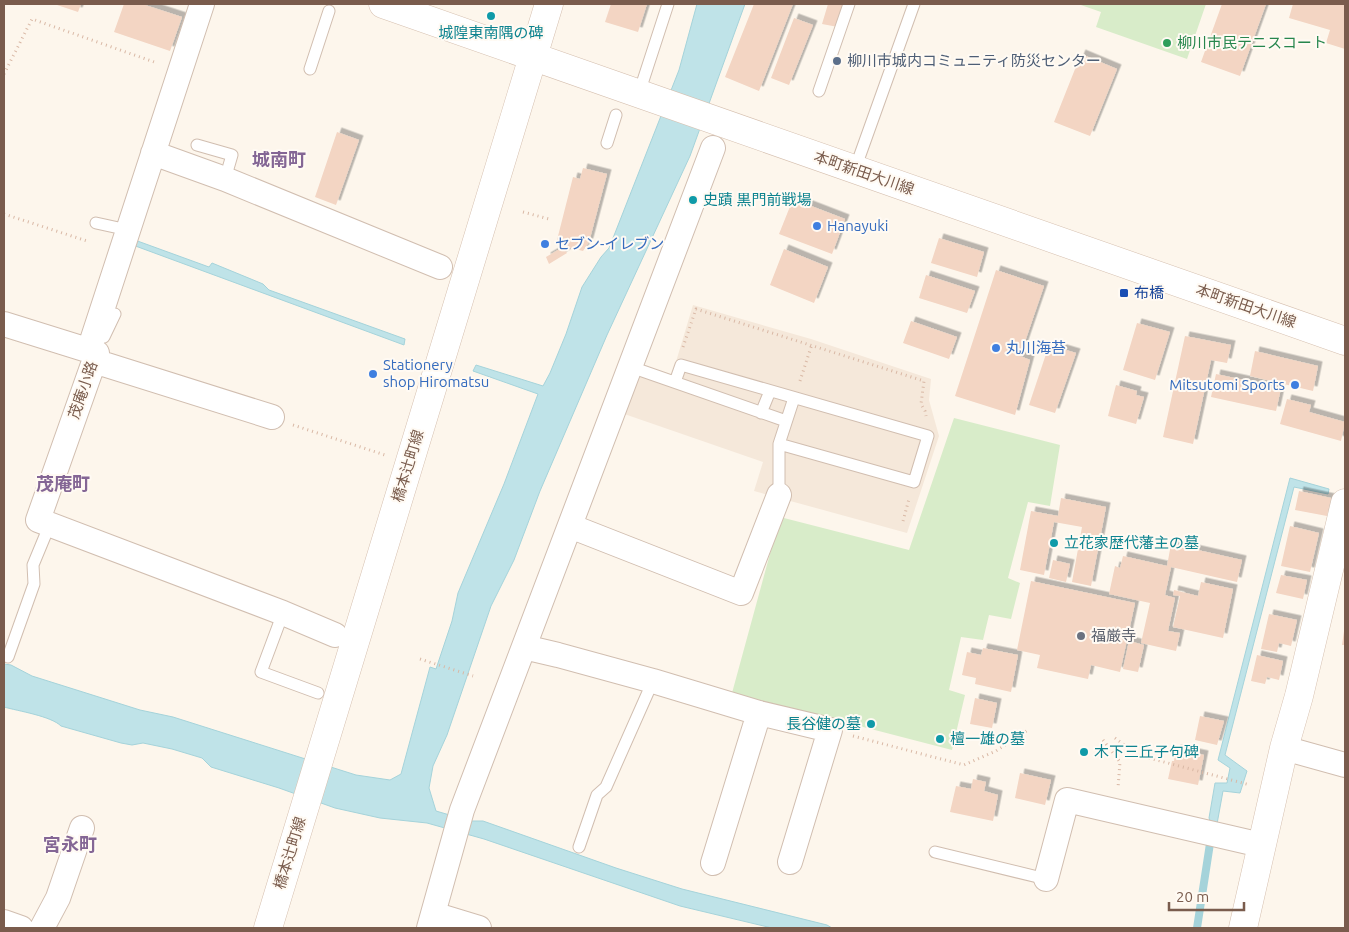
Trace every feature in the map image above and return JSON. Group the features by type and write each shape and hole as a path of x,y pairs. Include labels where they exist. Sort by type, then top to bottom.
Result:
{"main road":[{"name":"本町新田大川線","path":"383,4 1345,341"},
{"name":"橋本辻町線","path":"268,928 549,4"},
{"path":"1243,928 1284,748 1299,696 1345,502"}],"street":[{"path":"202,4 124,241 93,354 272,417"},
{"path":"479,928 431,921 462,810 714,148"},
{"path":"153,153 225,179 440,266"},
{"name":"茂庵小路","path":"4,324 93,354 44,522"},
{"path":"570,526 741,593 780,495"},
{"path":"44,522 283,613 335,635"},
{"path":"524,647 654,681 759,714 830,730 790,862"},
{"path":"713,863 759,714"},
{"path":"1284,748 1345,765"},
{"path":"1046,880 1067,800 1261,845"},
{"path":"42,928 58,898 82,828"},
{"path":"4,922 21,928"}],"lane":[{"path":"648,97 668,4"},
{"path":"819,91 849,4"},
{"path":"855,170 914,4"},
{"path":"310,69 329,11"},
{"path":"607,143 616,114"},
{"path":"197,144 232,155 225,179"},
{"path":"96,223 124,241"},
{"path":"93,354 115,314"},
{"path":"675,382 681,365 928,436 914,482 779,444"},
{"path":"630,367 786,421"},
{"path":"761,413 770,391"},
{"path":"780,495 779,444 794,398"},
{"path":"8,657 34,584 33,565 44,522"},
{"path":"283,613 261,672 318,693"},
{"path":"579,847 597,795 606,787 654,681"},
{"path":"935,852 1046,880"}],"path":[{"path":"4,74 32,19 180,71"},
{"path":"523,212 549,219"},
{"path":"4,214 124,241"},
{"path":"681,365 681,355 696,309 812,344 924,381 921,404 925,411 928,436"},
{"path":"794,398 812,344"},
{"path":"315,432 390,457"},
{"path":"420,659 474,676"},
{"path":"830,730 964,765 996,751 1028,730"},
{"path":"1115,738 1138,755 1246,784"},
{"path":"1103,740 1120,762 1117,812"}],"shaded area":[{"path":"693,305 811,339 931,379 929,400 939,436 907,533 754,491 763,462 607,408 626,360 672,375"}],"green space":[{"name":"柳川市民テニスコート","path":"1078,4 1206,4 1187,59 1096,27 1101,12"},
{"path":"954,418 1060,445 1050,506 1028,502 1008,578 1020,583 1011,619 989,615 983,640 961,637 949,690 965,695 952,750 732,693 780,517 909,550"}],"water":[{"path":"697,4 745,4 690,156 607,335 540,491 514,560 491,606 447,735 433,766 429,788 436,811 470,821 483,821 682,889 827,925 832,928 772,928 680,906 484,839 427,823 380,818 335,808 211,767 202,758 143,743 132,745 121,743 61,726 50,719 4,707 4,664 11,665 32,676 140,710 173,717 356,775 390,780 401,774 430,667 436,669 452,621 458,593 504,484 538,394 473,371 476,365 543,386 566,334 582,287 609,248 679,70"},
{"path":"132,239 209,267 212,263 263,284 269,290 405,339 404,345 130,244"},
{"path":"1290,478 1329,489 1328,494 1294,487 1225,755 1247,771 1240,793 1223,791 1217,824 1211,823 1209,818 1215,783 1227,783 1230,768 1218,760"}],"building":[{"path":"54,4 81,4 78,12"},
{"path":"124,4 142,4 182,17 170,51 114,32"},
{"path":"611,4 647,4 638,32 605,22"},
{"path":"754,4 793,4 759,91 725,77"},
{"path":"828,4 846,4 838,27 822,24"},
{"path":"1222,4 1266,4 1240,76 1201,62"},
{"path":"1293,4 1345,4 1345,49 1326,43 1330,30 1289,18"},
{"path":"794,18 813,25 789,85 771,78"},
{"path":"1081,54 1117,69 1090,136 1054,122"},
{"path":"337,132 359,140 336,205 315,197"},
{"path":"583,168 607,174 589,242 583,251 556,244 573,177 580,179"},
{"path":"793,199 845,219 832,254 779,234"},
{"path":"939,238 984,252 977,277 931,263"},
{"path":"563,247 567,253 549,264 546,257"},
{"path":"784,249 828,267 814,303 770,285"},
{"name":"丸川海苔","path":"996,270 1044,286 1020,356 1030,360 1015,415 955,396"},
{"path":"926,275 975,291 967,313 919,298"},
{"path":"911,321 957,337 949,359 903,343"},
{"path":"1137,323 1170,332 1155,380 1123,370"},
{"path":"1185,336 1231,345 1227,363 1211,360 1193,444 1163,437"},
{"path":"1049,345 1076,353 1055,413 1029,405"},
{"path":"1255,351 1318,366 1313,391 1250,376"},
{"path":"1216,374 1281,388 1276,411 1211,397"},
{"path":"1116,385 1137,391 1136,395 1144,397 1136,424 1108,416"},
{"path":"1287,399 1311,405 1309,412 1345,422 1341,441 1280,424"},
{"path":"1299,491 1331,498 1327,516 1295,510"},
{"path":"1061,498 1106,507 1091,586 1072,582 1082,527 1054,522 1044,575 1020,570 1031,511 1058,516"},
{"path":"1290,526 1319,533 1310,572 1281,566"},
{"path":"1171,544 1242,560 1237,582 1171,567 1165,595 1175,598 1168,631 1180,633 1176,651 1141,643 1150,603 1109,594 1115,566 1120,568 1123,556 1167,566"},
{"path":"1053,560 1070,564 1066,582 1049,578"},
{"path":"1281,575 1307,580 1303,599 1276,593"},
{"path":"1031,581 1135,603 1120,672 1091,665 1088,679 1037,668 1040,655 1017,650"},
{"path":"1201,582 1233,589 1223,638 1173,627 1180,596 1173,595 1174,590 1198,596"},
{"path":"1269,614 1297,620 1291,646 1279,643 1277,652 1261,649"},
{"path":"1344,631 1345,645 1342,645"},
{"path":"1129,641 1144,645 1138,672 1123,669"},
{"path":"983,648 1018,655 1011,692 975,684 976,678 962,675 967,652 981,655"},
{"path":"1257,655 1283,661 1279,680 1267,677 1265,684 1251,681"},
{"path":"975,698 997,703 992,728 970,724"},
{"path":"1200,716 1224,721 1217,745 1195,740"},
{"path":"1176,749 1204,755 1198,785 1168,779"},
{"path":"1020,773 1051,780 1045,805 1015,798"},
{"path":"973,779 986,782 984,791 998,795 993,821 950,812 956,786 971,789"}],"waterway":[{"path":"1197,928 1211,837"}],"place":[{"name":"城隍東南隅の碑","path":"491,16"},
{"name":"柳川市民テニスコート","path":"1167,43"},
{"name":"柳川市城内コミュニティ防災センター","path":"837,61"},
{"name":"史蹟 黒門前戦場","path":"693,200"},
{"name":"Hanayuki","path":"817,226"},
{"name":"セブン-イレブン","path":"545,244"},
{"name":"布橋","path":"1124,293"},
{"name":"丸川海苔","path":"996,348"},
{"name":"Stationery shop Hiromatsu","path":"373,374"},
{"name":"Mitsutomi Sports","path":"1295,385"},
{"name":"立花家歴代藩主の墓","path":"1054,543"},
{"name":"福厳寺","path":"1081,636"},
{"name":"長谷健の墓","path":"871,724"},
{"name":"檀一雄の墓","path":"940,739"},
{"name":"木下三丘子句碑","path":"1084,752"}],"district":[{"name":"城南町","path":"279,160"},
{"name":"茂庵町","path":"63,484"},
{"name":"宮永町","path":"70,845"}]}
